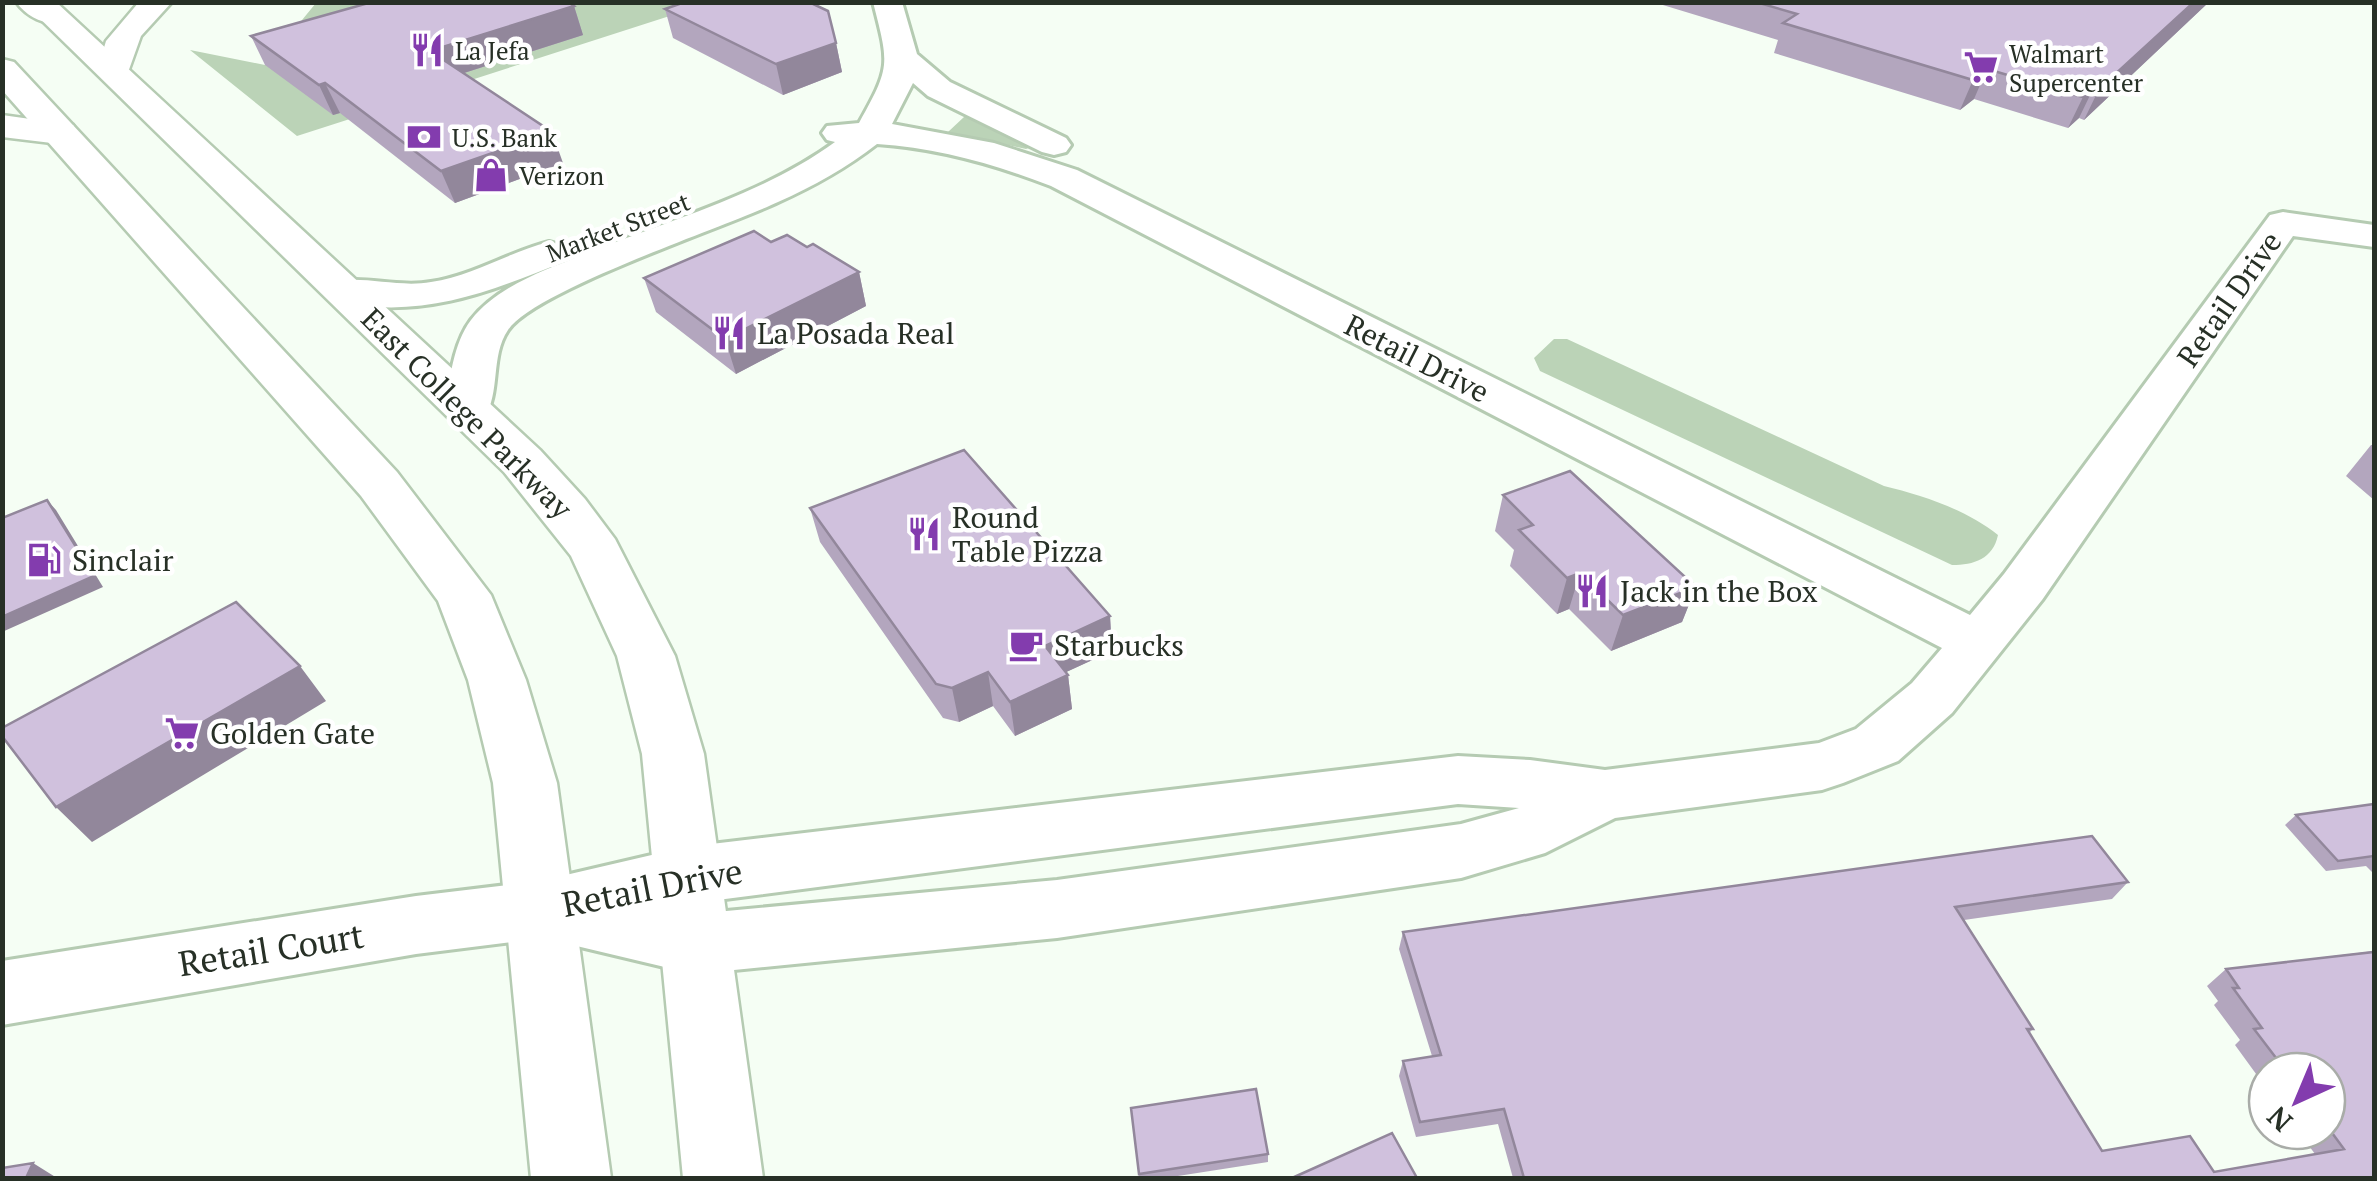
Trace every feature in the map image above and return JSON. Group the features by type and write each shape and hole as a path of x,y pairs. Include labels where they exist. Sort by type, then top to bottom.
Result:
{"main road":[{"path":"114,72 117,50 126,32 157,2"},
{"name":"East College Parkway","path":"40,7 114,72 468,408 567,511 596,552 634,627 673,754 723,1178"},
{"path":"2,69 356,457 464,595 491,662 524,782 571,1178"},
{"path":"2,126 60,133"}],"street":[{"path":"887,2 904,58 938,89 1094,165 1147,200 1184,238"},
{"name":"Market Street","path":"468,408 474,364 488,326 513,302 828,164 900,78 904,58"},
{"name":"Market Street","path":"345,290 400,300 451,292 703,194 864,125"},
{"name":"Retail Drive","path":"864,125 1018,160 1064,178 1978,642"},
{"name":"Retail Drive","path":"540,910 1057,908 1461,851 1523,835 1605,795 1822,766 1877,744 1932,698 2058,539 2283,223 2374,236"},
{"name":"Retail Court","path":"2,993 396,928 540,910"}],"green space":[{"path":"316,3 710,3 297,136 190,50 265,65"},
{"path":"964,117 970,117 1031,147 948,132"},
{"path":"1554,339 1567,339 1884,486 1958,511 1998,535 1992,550 1968,564 1952,565 1540,371 1534,358"}],"building":[{"path":"372,2 568,2 574,6 430,51 552,132 441,171 325,83 319,85 251,36"},
{"path":"685,2 809,2 828,11 836,43 776,64 665,9"},
{"name":"Walmart Supercenter","path":"1756,2 2194,2 2099,89 2094,87 2083,97 1987,69 1973,80 1783,23 1797,14"},
{"path":"754,231 771,242 787,235 807,247 813,244 859,272 725,339 644,278"},
{"path":"964,450 1110,616 1045,646 1068,675 1010,702 988,672 952,688 936,684 810,508"},
{"path":"1570,471 1696,587 1623,615 1580,573 1567,578 1519,530 1533,525 1503,495"},
{"name":"Sinclair","path":"47,500 94,576 2,617 2,518"},
{"path":"236,602 300,666 56,807 2,736 2,728"},
{"path":"2374,804 2374,856 2338,861 2296,815"},
{"path":"2092,836 2128,882 1955,907 2033,1029 2027,1029 2102,1151 2190,1136 2214,1172 2347,1151 2347,1051 2271,1051 2254,1029 2262,1028 2233,988 2239,988 2226,969 2374,952 2374,1178 1524,1178 1504,1109 1420,1122 1403,1061 1441,1055 1403,932"},
{"path":"1256,1089 1268,1154 1139,1174 1131,1108"},
{"path":"1392,1133 1417,1178 1292,1178"},
{"path":"33,1163 26,1178 2,1178 2,1168"}],"place":[{"name":"La Jefa","path":"427,50"},
{"name":"Walmart Supercenter","path":"1981,67"},
{"name":"U.S. Bank","path":"424,137"},
{"name":"Verizon","path":"491,175"},
{"name":"La Posada Real","path":"729,333"},
{"name":"Round Table Pizza","path":"924,534"},
{"name":"Sinclair","path":"44,560"},
{"name":"Jack in the Box","path":"1592,591"},
{"name":"Starbucks","path":"1026,645"},
{"name":"Golden Gate","path":"182,733"}]}
